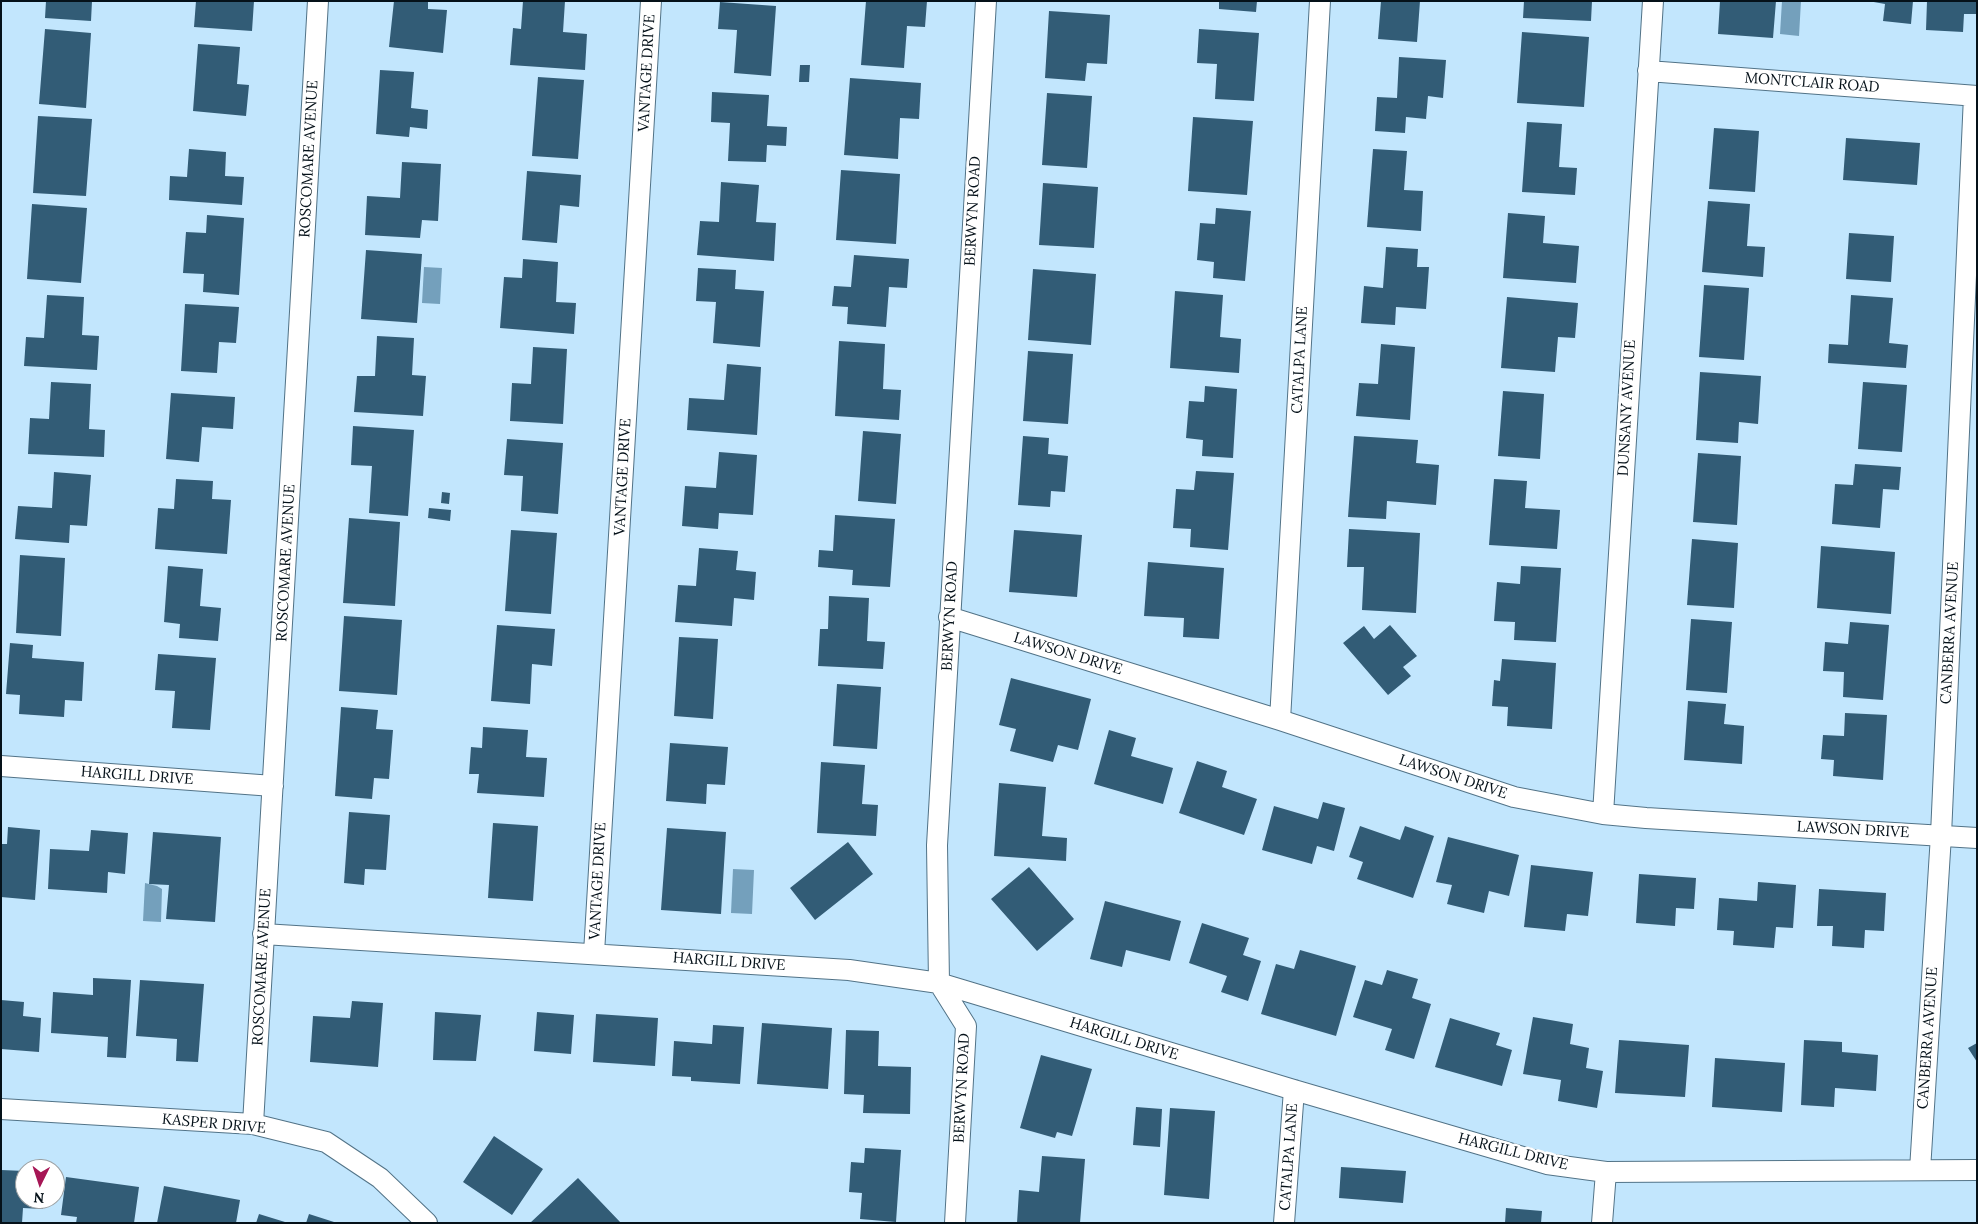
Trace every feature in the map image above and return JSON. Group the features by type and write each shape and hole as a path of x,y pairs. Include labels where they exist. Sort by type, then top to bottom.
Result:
{"street":[{"name":"ROSCOMARE AVENUE","path":"254,1124 263,934 318,1"},
{"name":"VANTAGE DRIVE","path":"594,953 651,1"},
{"name":"BERWYN ROAD","path":"955,1223 966,1026 939,983 937,845 986,1"},
{"name":"CATALPA LANE","path":"1280,720 1320,1"},
{"name":"DUNSANY AVENUE","path":"1603,814 1652,1"},
{"name":"MONTCLAIR ROAD","path":"1648,70 1976,96"},
{"name":"CANBERRA AVENUE","path":"1920,1170 1941,835 1976,96"},
{"name":"LAWSON DRIVE","path":"949,617 1280,720 1514,797 1603,814 1655,819 1977,838"},
{"name":"HARGILL DRIVE","path":"1,766 273,786"},
{"name":"HARGILL DRIVE","path":"263,934 849,970 939,983 1547,1164 1606,1172 1977,1170"},
{"name":"CATALPA LANE","path":"1284,1223 1294,1090"},
{"name":"KASPER DRIVE","path":"1,1109 254,1124 326,1142 380,1178 427,1223"},
{"path":"1602,1223 1606,1172"}],"water":[{"path":"1782,1 1801,1 1799,36 1780,34"},
{"path":"424,267 442,268 440,304 422,303"},
{"path":"733,869 754,870 752,914 731,913"},
{"path":"145,883 162,889 161,922 143,921"}],"building":[{"path":"46,1 92,1 91,21 45,18"},
{"path":"196,1 254,1 252,31 194,27"},
{"path":"394,1 428,1 428,9 447,10 443,53 389,47"},
{"path":"523,1 565,1 563,32 587,34 585,70 510,65 513,28 521,29"},
{"path":"866,1 927,1 925,27 907,26 904,68 861,65"},
{"path":"1219,1 1257,1 1256,12 1219,9"},
{"path":"1381,1 1420,1 1417,42 1378,39"},
{"path":"1524,1 1592,1 1591,21 1523,18"},
{"path":"1720,1 1776,1 1773,38 1718,34"},
{"path":"1868,1 1913,1 1911,24 1883,21 1885,4"},
{"path":"1927,1 1977,1 1977,14 1964,14 1963,32 1926,30"},
{"path":"720,2 776,6 771,76 734,73 737,30 718,29"},
{"path":"1049,11 1110,15 1107,64 1087,63 1085,81 1045,78"},
{"path":"45,29 91,33 86,108 39,104"},
{"path":"1199,29 1259,33 1254,101 1215,99 1217,64 1197,63"},
{"path":"1522,32 1589,37 1584,107 1517,103"},
{"path":"198,44 240,47 237,84 249,85 246,116 193,111"},
{"path":"1399,57 1446,60 1443,98 1428,96 1426,119 1406,117 1405,133 1375,131 1377,97 1397,98"},
{"path":"800,65 810,65 809,82 799,82"},
{"path":"380,70 414,72 411,108 428,110 427,129 410,127 409,137 376,134"},
{"path":"538,77 584,80 578,159 532,156"},
{"path":"850,78 921,83 919,119 900,118 898,159 844,155"},
{"path":"712,92 769,95 767,126 787,127 786,146 767,145 766,162 728,161 730,123 711,122"},
{"path":"1047,93 1092,96 1087,168 1042,165"},
{"path":"38,116 92,119 86,196 33,193"},
{"path":"1193,117 1253,121 1247,195 1188,191"},
{"path":"1527,122 1562,124 1559,167 1577,168 1575,195 1522,192"},
{"path":"1714,128 1759,131 1755,192 1709,189"},
{"path":"1846,138 1920,143 1917,185 1843,180"},
{"path":"189,149 226,152 225,176 244,177 242,205 169,200 170,176 187,177"},
{"path":"1373,149 1407,151 1404,190 1423,191 1421,231 1367,227"},
{"path":"402,162 441,164 438,221 422,220 420,238 365,235 367,196 400,198"},
{"path":"841,170 900,174 896,244 836,240"},
{"path":"527,171 581,175 579,207 560,205 557,243 522,240"},
{"path":"721,182 759,185 756,222 776,223 774,261 697,255 700,221 719,222"},
{"path":"1043,183 1098,187 1094,248 1039,245"},
{"path":"1708,201 1750,204 1747,246 1765,247 1763,277 1702,272"},
{"path":"32,204 87,208 81,283 27,279"},
{"path":"1216,208 1251,211 1245,281 1213,278 1214,262 1197,260 1200,223 1215,224"},
{"path":"1508,213 1545,216 1543,243 1579,246 1576,283 1503,278"},
{"path":"207,215 244,218 239,295 203,292 204,274 183,273 186,232 206,233"},
{"path":"1849,233 1894,236 1891,282 1846,279"},
{"path":"1386,247 1418,249 1417,267 1429,267 1426,309 1396,307 1395,325 1361,323 1364,286 1383,288"},
{"path":"366,250 422,254 417,323 361,319"},
{"path":"854,255 909,259 907,288 889,287 886,327 847,324 848,307 832,306 834,286 851,287"},
{"path":"523,259 558,262 556,302 576,303 574,334 500,328 504,277 522,278"},
{"path":"698,268 736,270 735,289 764,291 760,347 713,343 716,302 696,301"},
{"path":"1033,269 1096,274 1091,345 1028,340"},
{"path":"1704,285 1749,288 1744,360 1699,357"},
{"path":"1175,291 1223,295 1220,337 1241,339 1239,373 1170,368"},
{"path":"47,295 84,297 82,335 99,336 97,370 24,366 26,337 44,338"},
{"path":"1851,295 1893,298 1889,343 1908,345 1906,368 1828,363 1829,344 1848,345"},
{"path":"1507,297 1578,303 1575,338 1558,337 1555,372 1501,368"},
{"path":"185,304 239,307 236,343 219,342 217,373 181,371"},
{"path":"377,336 414,338 412,375 426,376 423,416 354,412 357,376 375,376"},
{"path":"839,341 885,344 883,389 901,390 899,420 835,416"},
{"path":"1381,344 1415,347 1410,420 1356,416 1359,383 1378,384"},
{"path":"533,347 567,349 563,424 510,421 512,383 531,384"},
{"path":"1028,351 1073,354 1068,424 1023,421"},
{"path":"727,364 761,367 757,435 687,430 689,398 724,400"},
{"path":"1700,372 1761,376 1758,424 1739,422 1738,443 1696,440"},
{"path":"51,382 91,384 89,429 105,430 104,457 28,454 30,418 49,419"},
{"path":"1863,382 1907,385 1902,452 1858,449"},
{"path":"1205,386 1237,389 1233,458 1202,456 1203,440 1186,438 1189,401 1204,402"},
{"path":"1503,391 1544,394 1540,459 1498,456"},
{"path":"171,393 235,397 233,429 202,427 199,462 166,459"},
{"path":"353,426 414,430 408,516 369,513 372,466 351,465"},
{"path":"863,431 901,434 896,504 858,501"},
{"path":"1023,436 1049,438 1048,454 1068,456 1065,492 1051,491 1050,507 1018,505"},
{"path":"1354,436 1418,440 1416,463 1439,465 1436,505 1387,501 1386,519 1348,517"},
{"path":"507,439 563,443 558,514 521,511 523,476 504,475"},
{"path":"719,452 757,455 753,515 719,513 718,529 682,526 685,486 716,488"},
{"path":"1698,453 1741,456 1737,525 1693,522"},
{"path":"1855,464 1901,467 1899,490 1883,489 1880,528 1832,524 1835,484 1853,485"},
{"path":"1196,471 1234,473 1228,550 1190,547 1191,529 1173,528 1176,489 1194,490"},
{"path":"54,472 91,475 87,526 70,525 69,543 15,539 18,506 52,508"},
{"path":"176,479 213,481 212,499 231,500 227,554 155,549 158,508 174,509"},
{"path":"1494,479 1527,481 1525,508 1560,510 1557,549 1489,545"},
{"path":"442,492 450,493 449,504 441,503"},
{"path":"429,508 451,510 450,521 428,518"},
{"path":"835,515 895,519 890,587 852,585 853,570 818,567 819,550 833,551"},
{"path":"349,518 400,522 395,606 343,603"},
{"path":"1349,529 1420,533 1416,613 1362,610 1364,567 1347,567"},
{"path":"511,530 557,533 551,614 505,611"},
{"path":"1014,530 1082,535 1077,597 1009,592"},
{"path":"1692,539 1738,543 1734,608 1687,605"},
{"path":"1821,546 1895,552 1891,614 1817,608"},
{"path":"699,548 738,551 736,570 756,572 754,600 734,598 732,626 675,622 678,585 696,586"},
{"path":"20,555 65,558 61,636 16,633"},
{"path":"1148,562 1224,568 1219,639 1183,637 1184,618 1144,616"},
{"path":"168,566 203,569 200,606 221,608 218,641 179,638 180,624 164,622"},
{"path":"1521,566 1561,568 1556,642 1514,640 1515,622 1494,621 1497,582 1520,584"},
{"path":"829,596 869,598 867,641 885,642 883,669 818,666 820,629 828,629"},
{"path":"344,616 402,620 397,695 339,691"},
{"path":"1691,619 1732,622 1727,693 1686,690"},
{"path":"1850,622 1889,625 1883,700 1843,697 1844,672 1823,671 1825,642 1848,644"},
{"path":"497,625 555,629 552,666 532,664 530,704 491,701"},
{"path":"1390,625 1417,656 1403,667 1411,676 1388,695 1343,643 1364,626 1374,639"},
{"path":"679,637 718,639 713,719 674,716"},
{"path":"10,643 33,645 32,658 84,662 82,701 65,700 64,717 19,714 20,695 6,694"},
{"path":"158,654 216,658 210,730 172,728 175,691 155,690"},
{"path":"1502,659 1556,663 1552,729 1507,726 1508,707 1492,706 1494,680 1500,681"},
{"path":"1011,678 1091,699 1078,750 1058,745 1053,762 1010,751 1016,729 999,725"},
{"path":"837,684 881,687 877,749 833,746"},
{"path":"1688,701 1726,704 1724,724 1744,726 1742,764 1684,760"},
{"path":"341,707 378,710 376,729 393,730 389,779 374,778 372,799 335,796"},
{"path":"1845,713 1887,715 1883,780 1833,776 1834,760 1821,759 1823,735 1844,736"},
{"path":"483,727 528,730 526,757 547,758 544,797 477,793 479,774 469,774 471,747 482,748"},
{"path":"1109,730 1136,738 1131,756 1173,768 1163,804 1094,784"},
{"path":"670,743 728,747 725,785 707,784 706,804 666,801"},
{"path":"1197,761 1227,771 1222,787 1257,799 1244,835 1179,813"},
{"path":"821,762 865,765 862,804 878,805 876,836 817,833"},
{"path":"999,783 1046,787 1042,836 1067,838 1066,861 994,856"},
{"path":"1323,802 1345,808 1334,851 1317,846 1312,864 1262,850 1274,806 1318,819"},
{"path":"349,812 390,815 386,870 365,869 364,885 344,883"},
{"path":"493,823 538,826 533,901 488,898"},
{"path":"1360,826 1400,840 1405,826 1434,836 1413,898 1357,879 1363,862 1349,857"},
{"path":"8,827 40,830 35,900 1,897 1,844 7,844"},
{"path":"667,828 726,832 721,914 661,910"},
{"path":"91,830 128,833 125,874 108,872 107,893 48,889 50,849 89,851"},
{"path":"153,832 221,837 215,922 166,919 169,885 149,884"},
{"path":"1448,837 1519,855 1509,896 1489,891 1484,913 1447,904 1452,885 1436,882"},
{"path":"848,842 873,874 815,920 790,888"},
{"path":"1531,865 1593,872 1588,916 1567,914 1565,931 1524,927"},
{"path":"1029,867 1074,919 1037,951 991,899"},
{"path":"1639,874 1696,878 1694,909 1676,908 1675,926 1636,923"},
{"path":"1758,882 1796,885 1793,928 1776,927 1774,948 1733,945 1734,931 1717,930 1719,898 1757,901"},
{"path":"1819,889 1886,893 1884,931 1865,930 1864,948 1832,946 1833,926 1817,926"},
{"path":"1105,901 1181,921 1170,961 1126,950 1122,967 1090,959"},
{"path":"1202,923 1249,938 1243,955 1261,961 1248,1001 1221,992 1227,976 1189,963"},
{"path":"1300,950 1356,966 1336,1036 1261,1014 1276,964 1294,969"},
{"path":"1387,970 1418,979 1412,998 1431,1004 1414,1059 1385,1050 1392,1029 1353,1017 1365,980 1382,985"},
{"path":"93,978 131,980 126,1058 107,1057 108,1037 51,1033 53,992 93,995"},
{"path":"140,980 204,984 198,1062 176,1061 177,1039 136,1036"},
{"path":"1,1000 24,1002 23,1016 41,1018 39,1052 1,1049"},
{"path":"352,1001 383,1003 378,1067 310,1062 313,1016 350,1018"},
{"path":"435,1012 481,1015 476,1061 433,1060"},
{"path":"537,1012 574,1015 571,1054 534,1051"},
{"path":"596,1014 658,1018 655,1066 593,1062"},
{"path":"1533,1017 1573,1024 1570,1044 1589,1048 1586,1068 1603,1071 1597,1108 1558,1101 1561,1080 1523,1074"},
{"path":"1450,1018 1500,1033 1496,1045 1512,1050 1502,1086 1435,1067"},
{"path":"762,1023 832,1028 828,1089 757,1084"},
{"path":"713,1025 744,1027 740,1084 691,1081 691,1077 672,1076 674,1041 712,1044"},
{"path":"846,1030 879,1031 878,1066 911,1067 910,1114 863,1113 864,1095 844,1094"},
{"path":"1619,1040 1689,1045 1685,1097 1615,1093"},
{"path":"1804,1040 1842,1042 1842,1052 1878,1055 1876,1091 1835,1088 1834,1107 1801,1105"},
{"path":"1977,1043 1977,1062 1968,1048"},
{"path":"1041,1055 1092,1069 1072,1136 1057,1132 1055,1138 1020,1128"},
{"path":"1715,1058 1785,1063 1782,1112 1712,1107"},
{"path":"1136,1107 1162,1109 1160,1147 1133,1145"},
{"path":"1170,1108 1215,1111 1209,1199 1164,1195"},
{"path":"494,1136 543,1169 512,1215 463,1182"},
{"path":"865,1148 901,1150 896,1222 860,1219 862,1193 849,1192 851,1162 864,1163"},
{"path":"1042,1156 1085,1159 1080,1223 1017,1223 1019,1190 1039,1192"},
{"path":"1341,1167 1406,1171 1403,1203 1339,1198"},
{"path":"1,1170 15,1171 15,1209 23,1209 22,1223 1,1223"},
{"path":"66,1177 139,1187 134,1223 76,1223 77,1217 61,1215 62,1209 65,1209"},
{"path":"578,1178 621,1223 530,1223"},
{"path":"164,1186 240,1200 236,1223 157,1223"},
{"path":"1506,1208 1542,1211 1541,1223 1505,1223"},
{"path":"259,1214 285,1222 285,1223 256,1223"},
{"path":"309,1214 334,1222 334,1223 306,1223"}]}
